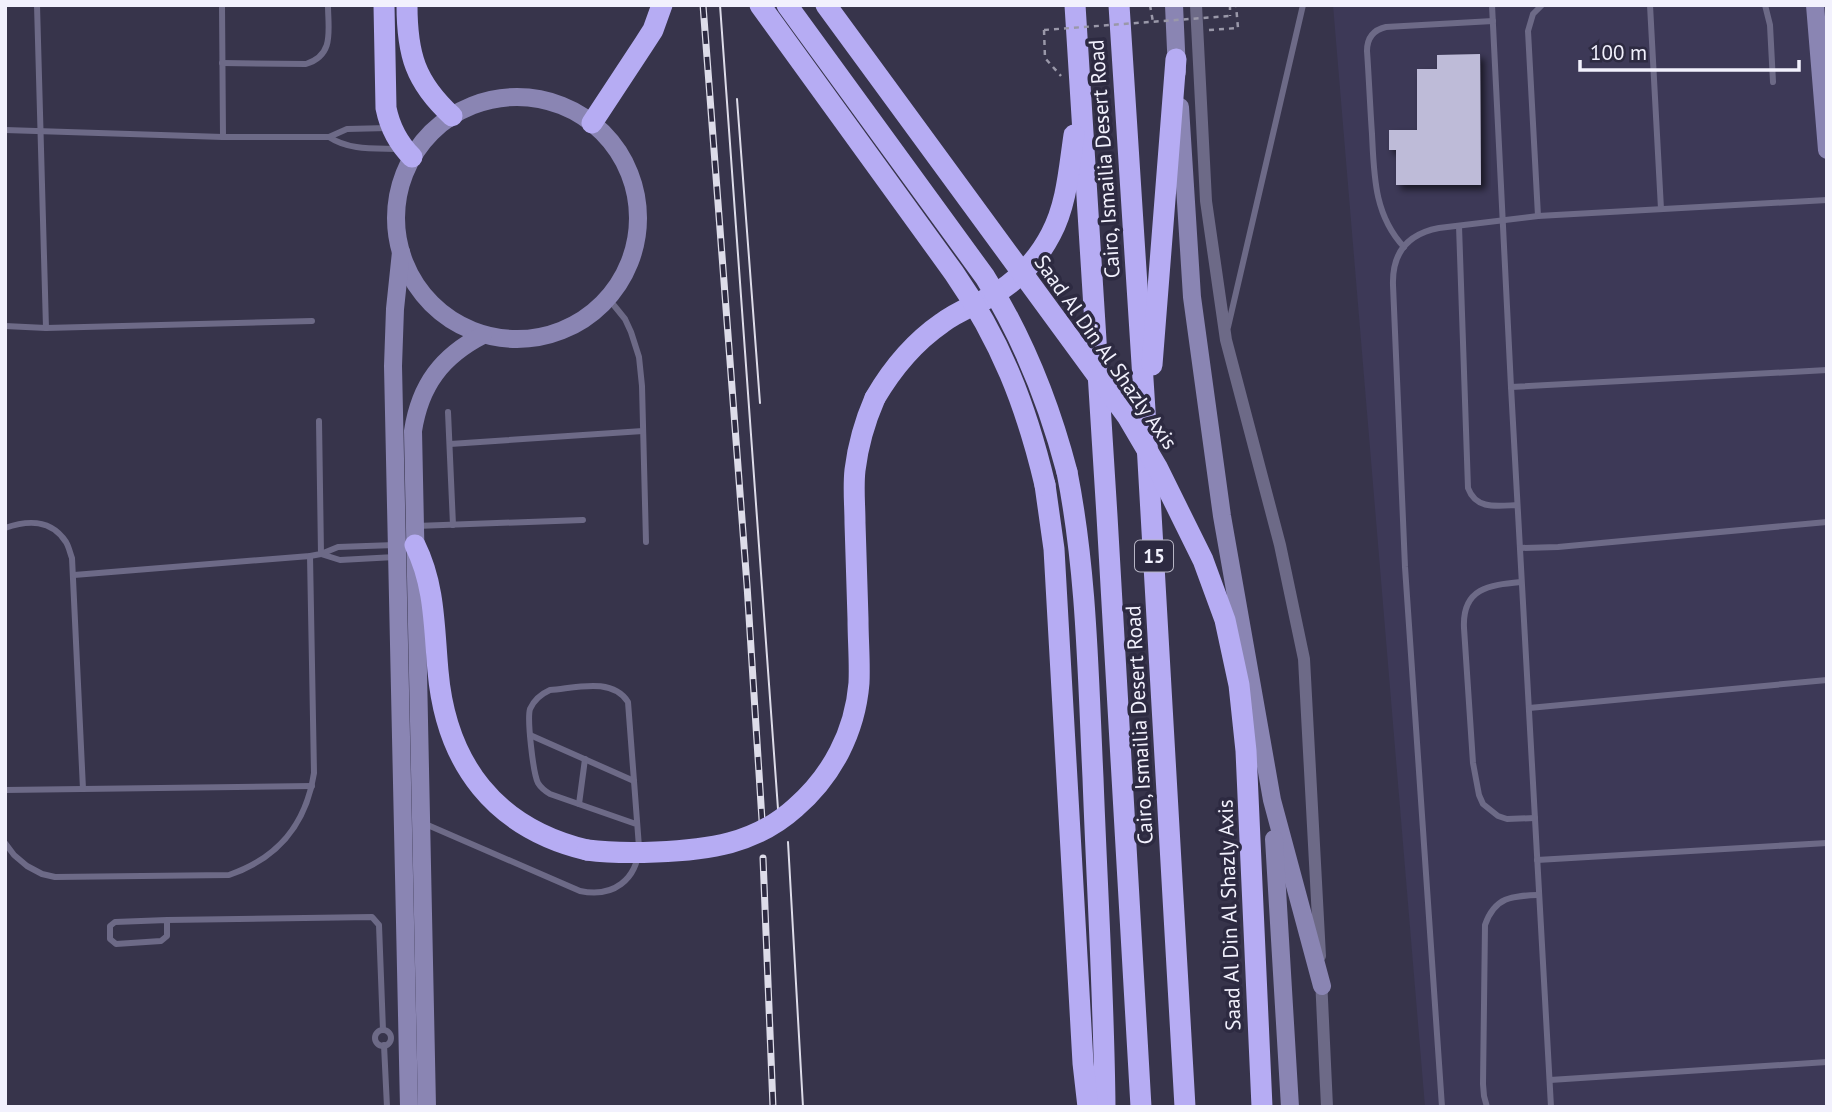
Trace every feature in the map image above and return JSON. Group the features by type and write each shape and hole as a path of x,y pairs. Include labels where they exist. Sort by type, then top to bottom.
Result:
{"highway":[{"path":"384,5 386,108 392,128 408,153"},
{"path":"407,5 407,32 417,72 432,96 452,116"},
{"path":"592,122 653,30 662,5"},
{"path":"760,5 954,273 982,316 1016,386 1033,435 1045,485 1054,549 1083,1063 1088,1107"},
{"path":"787,5 985,277 1026,351 1056,431 1067,472 1081,557 1105,1107"},
{"name":"Saad Al Din Al Shazly Axis","path":"826,5 1127,416 1162,476 1203,560 1226,620 1239,685 1246,751 1262,1107"},
{"name":"Cairo, Ismailia Desert Road","path":"1075,5 1141,1107"},
{"name":"Cairo, Ismailia Desert Road","path":"1119,5 1185,1107"},
{"path":"1146,426 1177,59"},
{"path":"406,543 426,570 432,597 438,673 450,733 466,767 489,797 518,821 551,839 587,850 625,853 686,851 741,840 759,833 791,812 829,771 852,719 859,682 855,470 862,433 875,398 897,365 925,336 957,313 987,299 1013,281 1044,246 1063,202 1080,99"}],"street":[{"path":"1174,5 1192,297 1222,516 1272,800 1322,986"},
{"path":"1196,5 1206,201 1226,340 1280,545 1304,659 1327,1107"},
{"path":"1815,5 1827,150"},
{"path":"517,96 552,101 568,107 592,122 619,152 627,167 637,201 638,227 633,253 623,276 608,298 582,320 551,335 534,338 517,340 482,335 451,320 425,298 401,252 397,201 408,153 452,116 467,107 500,97 517,96"},
{"path":"401,252 393,347 421,823 413,862"},
{"path":"410,1107 408,1037 414,915 406,543 413,431 420,401 430,380 456,351 482,335"},
{"path":"1272,800 1290,1107"},
{"path":"408,1037 427,1107"}],"lane":[{"path":"37,5 46,328"},
{"path":"222,5 223,137"},
{"path":"222,63 313,62 320,57 328,43 328,5"},
{"path":"1226,340 1303,5"},
{"path":"1492,5 1551,1107"},
{"path":"1538,216 1528,31 1534,14 1542,5"},
{"path":"1650,5 1661,209"},
{"path":"1765,5 1770,25 1773,82"},
{"path":"1404,247 1383,217 1375,186 1368,40 1376,31 1386,27 1493,21"},
{"path":"5,130 223,137 329,137 347,129 392,128"},
{"path":"329,137 352,147 408,153"},
{"path":"1442,1107 1405,553 1393,274 1395,262 1404,247 1427,230 1538,216 1827,200"},
{"path":"1459,226 1468,488 1474,499 1486,505 1517,505"},
{"path":"608,298 625,319 636,344 642,386 646,542"},
{"path":"5,327 312,321"},
{"path":"1511,387 1827,370"},
{"path":"448,412 453,525"},
{"path":"319,421 321,554"},
{"path":"450,444 643,432"},
{"path":"74,575 321,554 340,560 406,543 453,525 583,520"},
{"path":"5,528 22,522 39,523 54,530 66,542 72,558 83,789"},
{"path":"1520,548 1558,547 1827,522"},
{"path":"321,554 338,547 406,543"},
{"path":"5,843 27,866 55,877 229,876 262,860 276,849 289,835 307,803 312,786 315,760 310,555"},
{"path":"1521,582 1487,586 1478,591 1466,607 1464,628 1474,764 1479,795 1483,804 1498,816 1507,819 1535,818"},
{"path":"1529,708 1827,680"},
{"path":"421,823 580,891 609,891 625,881 638,856 634,781 628,702 613,688 600,687 550,690 534,701 529,713 537,781 550,794 636,824"},
{"path":"530,735 634,781"},
{"path":"579,804 585,759"},
{"path":"5,790 312,786"},
{"path":"1537,860 1827,843"},
{"path":"1487,1107 1483,1096 1485,925 1493,908 1500,902 1516,896 1539,895"},
{"path":"167,920 167,936 161,942 116,944 110,939 110,926 115,922 167,920 372,917 379,925 383,1030"},
{"path":"383,1030 408,1037 384,1045 375,1040 377,1031 383,1030"},
{"path":"384,1045 387,1107"},
{"path":"1549,1080 1827,1062"}],"path":[{"path":"1045,58 1044,30 1230,16 1230,5"},
{"path":"1197,31 1238,28 1236,5"},
{"path":"1150,7 1153,22"}],"shaded area":[{"path":"1333,5 1827,5 1827,1107 1425,1107"}],"building":[{"path":"1480,54 1481,185 1396,185 1396,150 1389,150 1389,130 1417,130 1417,69 1437,69 1437,55"}],"tram line":[{"path":"720,5 778,809"},
{"path":"737,99 760,403"},
{"path":"788,842 803,1107"}],"railway":[{"path":"703,5 762,820"},
{"path":"763,858 773,1107"}]}
